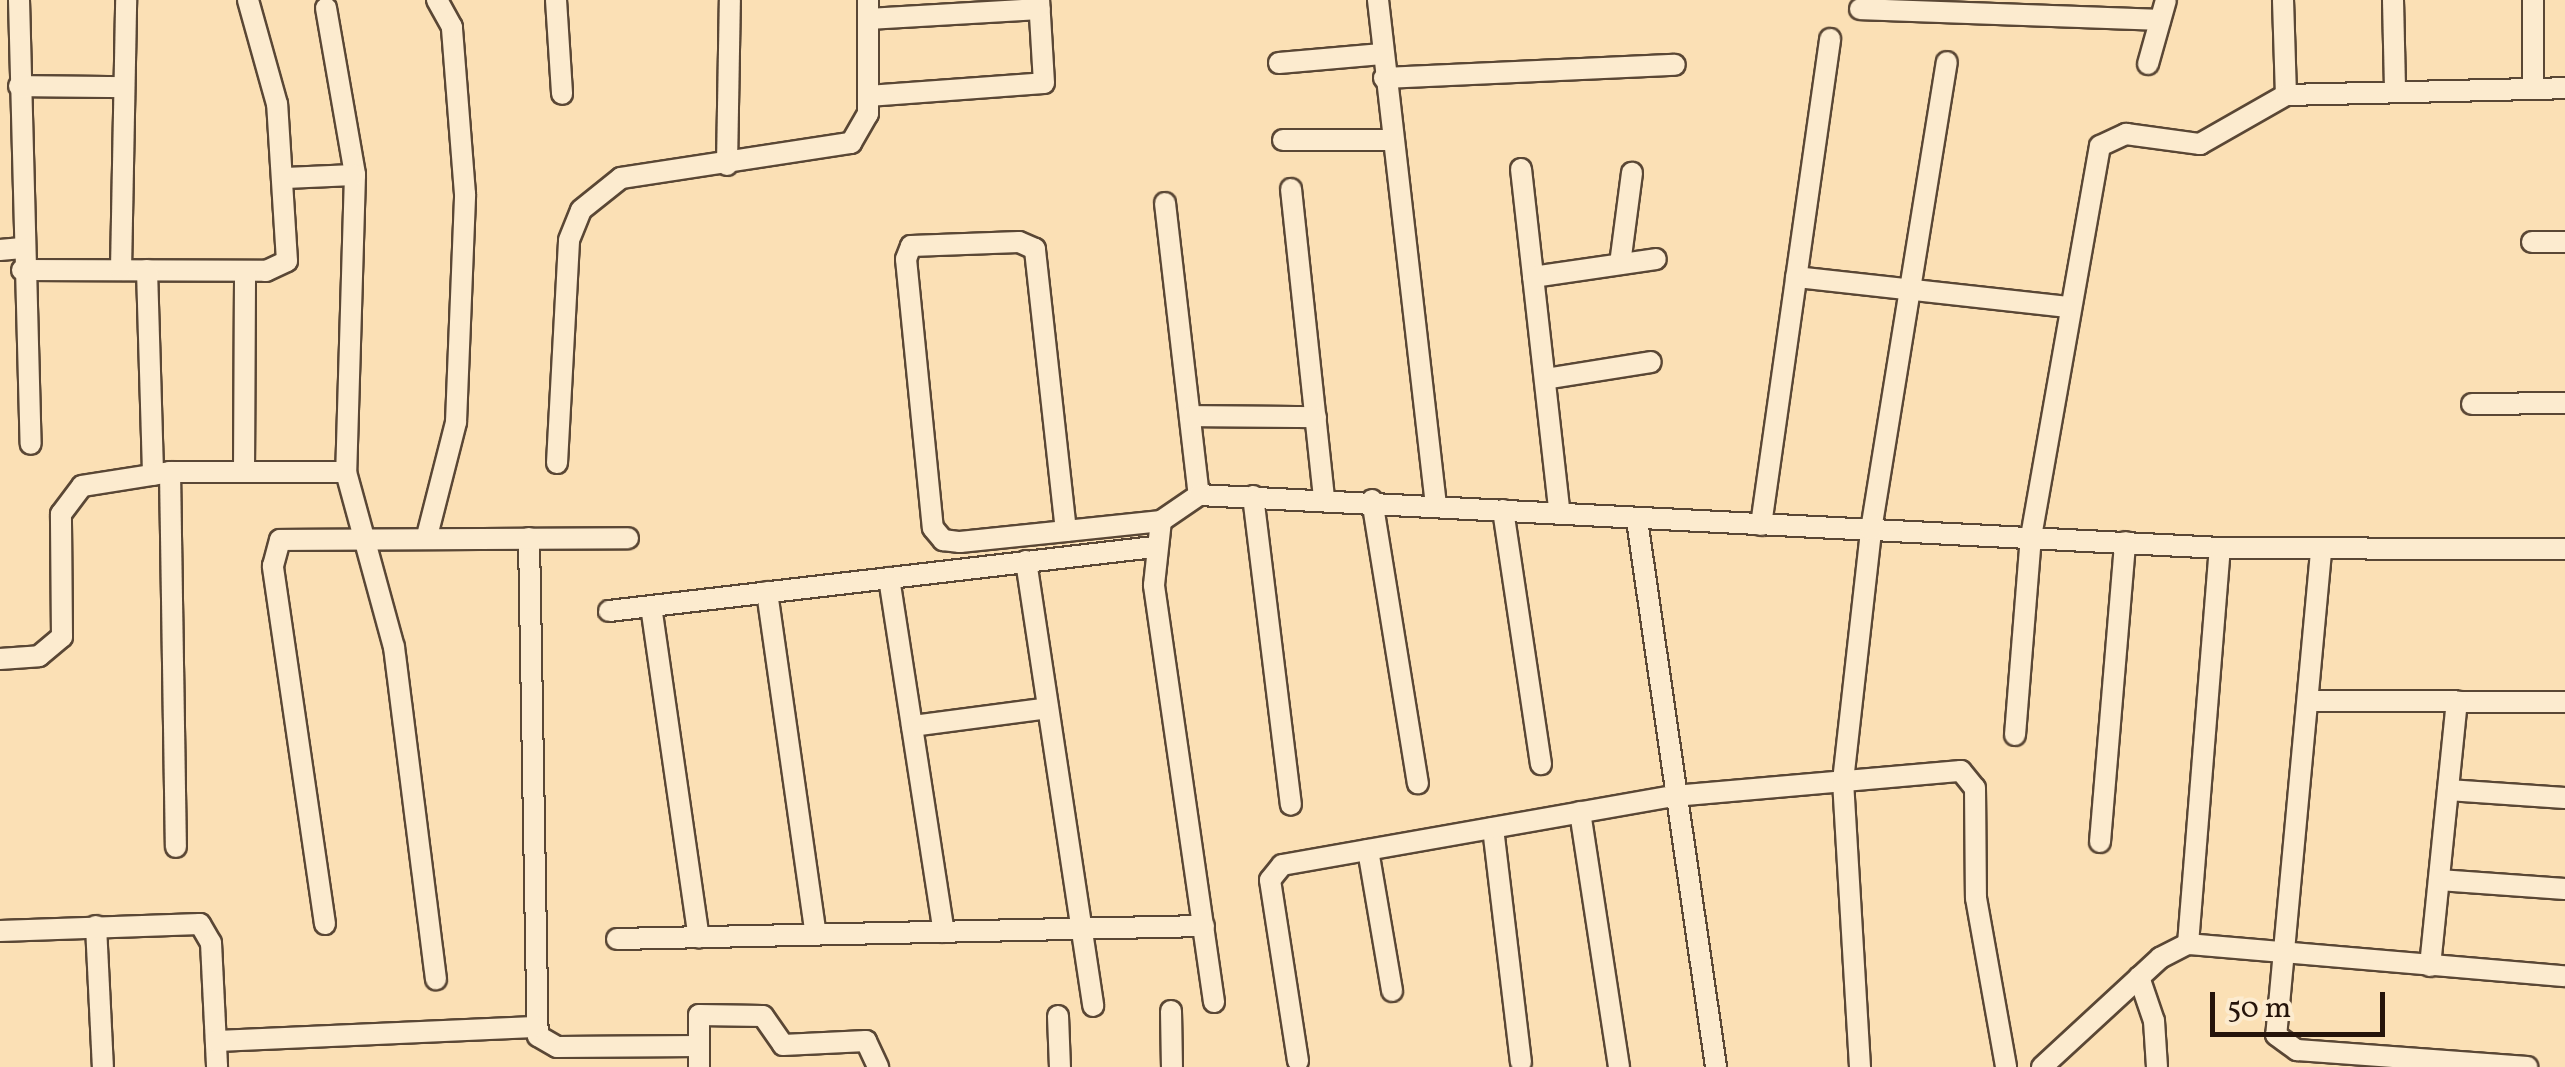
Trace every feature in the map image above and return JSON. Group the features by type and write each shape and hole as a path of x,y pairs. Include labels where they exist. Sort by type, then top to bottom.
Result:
{"street":[{"path":"18,0 22,259 31,444"},
{"path":"121,270 126,0"},
{"path":"0,250 22,259 121,270 245,270 287,261 277,104 248,0"},
{"path":"556,0 562,94"},
{"path":"727,165 730,0"},
{"path":"1378,0 1388,140 1436,505"},
{"path":"2283,0 2286,95"},
{"path":"2393,0 2395,90"},
{"path":"2533,0 2533,88"},
{"path":"427,536 456,422 465,194 452,28 441,1"},
{"path":"557,463 567,256 580,210 621,178 727,165 851,143 864,131 868,9 1040,4 1044,83 1036,87 868,96"},
{"path":"326,8 355,175 346,472 394,647 436,979"},
{"path":"1860,9 2163,10 2148,64"},
{"path":"1761,525 1830,39"},
{"path":"1279,63 1382,54"},
{"path":"1860,1067 1843,781 1871,530 1947,62"},
{"path":"1384,78 1676,65"},
{"path":"18,86 123,87"},
{"path":"2015,735 2030,537 2100,146 2126,134 2200,144 2286,95 2565,88"},
{"path":"1283,140 1388,140"},
{"path":"1521,169 1560,514"},
{"path":"1620,264 1632,174"},
{"path":"284,178 355,175"},
{"path":"1291,190 1324,497"},
{"path":"1165,203 1199,495"},
{"path":"1066,531 1034,249 1019,242 912,246 906,260 933,528 960,542 1066,531 1161,521 1199,495 1324,497 1637,520 2321,552 2565,548"},
{"path":"2532,242 2565,242"},
{"path":"1533,277 1656,260"},
{"path":"146,270 162,474 176,847"},
{"path":"244,472 245,270"},
{"path":"1796,277 2069,307"},
{"path":"1545,379 1650,362"},
{"path":"2472,404 2565,403"},
{"path":"1190,416 1316,416"},
{"path":"0,659 39,656 62,638 61,514 68,496 82,486 162,474 346,472"},
{"path":"1253,496 1291,805"},
{"path":"1372,500 1418,784"},
{"path":"1504,510 1542,764"},
{"path":"1637,520 1716,1067"},
{"path":"1161,521 1154,547 1214,1002"},
{"path":"325,924 274,549 290,536 628,538"},
{"path":"529,538 531,812 542,931 536,1027 545,1042 608,1057 699,1056 699,1015 763,1016 774,1041 866,1041 878,1067"},
{"path":"2100,842 2124,542"},
{"path":"609,610 1154,547"},
{"path":"2188,944 2220,548"},
{"path":"2321,552 2286,955 2276,1019 2284,1046 2527,1067"},
{"path":"1026,561 1093,1006"},
{"path":"889,578 944,932"},
{"path":"767,592 816,935"},
{"path":"651,606 699,938"},
{"path":"2310,701 2565,702"},
{"path":"2430,966 2457,701"},
{"path":"912,726 1048,708"},
{"path":"1298,1061 1270,880 1282,864 1674,796 1961,770 1972,778 1976,898 2006,1067"},
{"path":"2448,790 2565,798"},
{"path":"1580,812 1618,1067"},
{"path":"1493,828 1520,1062"},
{"path":"1368,850 1392,991"},
{"path":"2438,880 2565,888"},
{"path":"0,930 186,922 208,931 217,1067"},
{"path":"96,926 103,1067"},
{"path":"616,940 1204,926"},
{"path":"2042,1067 2139,977 2188,944 2565,976"},
{"path":"2139,977 2154,1021 2157,1067"},
{"path":"1171,1011 1172,1067"},
{"path":"1058,1016 1060,1067"},
{"path":"216,1040 536,1027"},
{"path":"804,1044 804,1067"},
{"path":"556,1067 570,1047"}]}
